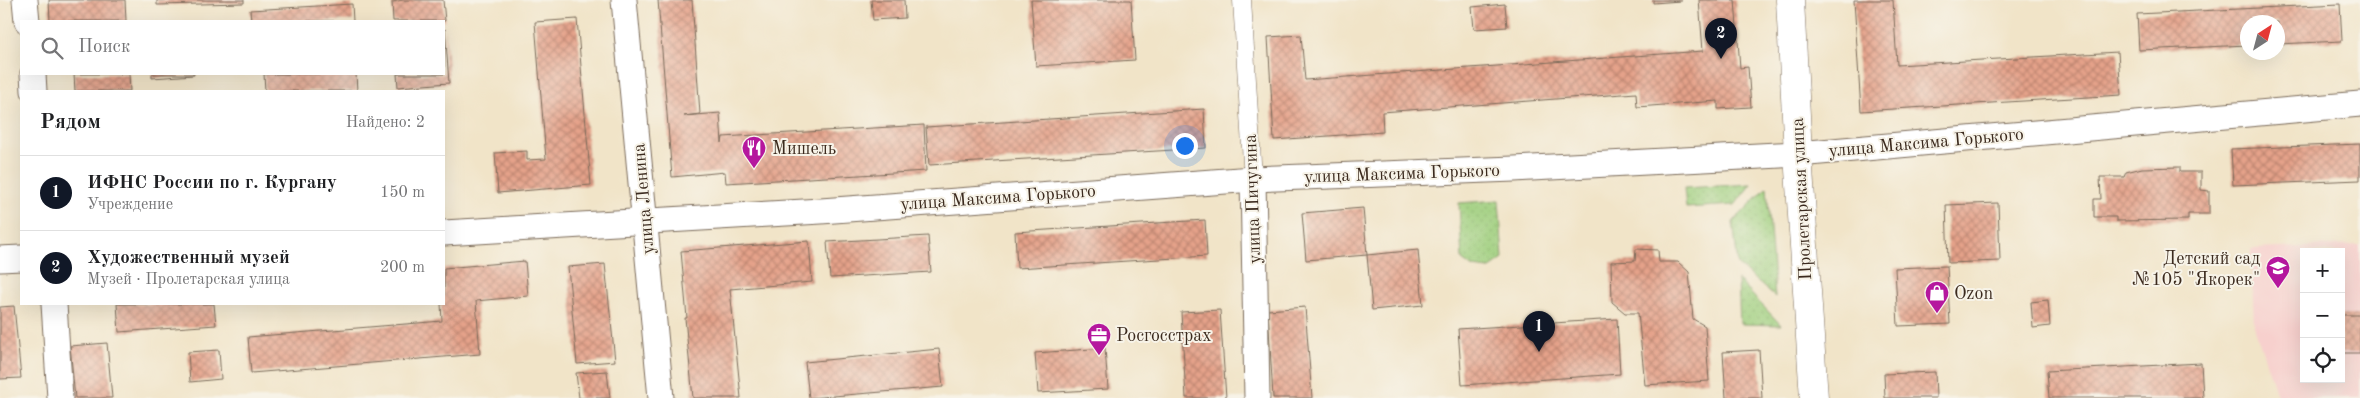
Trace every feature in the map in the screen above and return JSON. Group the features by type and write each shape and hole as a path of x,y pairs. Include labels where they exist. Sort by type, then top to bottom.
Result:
{"main road":[{"name":"Пролетарская улица","path":"1790,0 1814,398"}],"street":[{"path":"25,0 27,20"},
{"name":"улица Ленина","path":"624,0 661,398"},
{"name":"улица Пичугина","path":"1242,0 1253,179 1257,398"},
{"path":"33,75 34,90"},
{"name":"улица Максима Горького","path":"445,233 821,211 1253,179 1504,169 1798,154 2360,104"},
{"path":"0,260 20,258"},
{"path":"54,305 60,398"}],"shaded area":[{"name":"Детский сад №105 \"Якорек\"","path":"2360,245 2360,398 2278,398 2254,326 2251,249"}],"green space":[{"path":"1751,184 1735,205 1686,208 1684,188"},
{"path":"1767,187 1775,297 1738,265 1733,222"},
{"path":"1499,200 1503,259 1489,269 1472,267 1462,260 1459,203"},
{"path":"1738,280 1781,325 1740,324"}],"building":[{"path":"49,0 125,0 126,20 50,20"},
{"path":"157,0 244,0 244,3 157,5"},
{"path":"403,0 443,0 445,20 393,20 392,2"},
{"path":"658,0 692,0 700,114 684,116 720,113 722,143 723,137 924,125 926,171 726,183 725,172 672,177"},
{"path":"871,0 904,0 905,18 873,20"},
{"path":"1031,0 1131,0 1135,60 1036,66"},
{"path":"1653,0 1681,0 1681,1 1653,3"},
{"path":"1699,0 1735,0 1740,68 1748,67 1751,107 1718,109 1718,101 1637,107 1636,93 1382,112 1383,132 1274,140 1268,37 1301,35 1305,80 1703,51"},
{"path":"1854,0 1893,0 1897,65 2118,52 2121,95 1861,111"},
{"path":"352,4 353,20 251,20 250,10"},
{"path":"1505,4 1507,27 1474,29 1472,7"},
{"path":"2340,4 2342,41 2285,44 2285,15 2240,15 2240,45 2139,50 2137,14"},
{"path":"577,19 591,185 498,193 495,153 527,151 527,160 546,159 535,22"},
{"path":"445,29 449,83 398,87 397,75 445,75"},
{"path":"74,75 129,75 130,90 75,90"},
{"path":"152,75 194,75 152,78"},
{"path":"264,75 356,75 357,90 265,90"},
{"path":"1204,109 1206,148 929,165 926,127"},
{"path":"2360,144 2360,180 2233,185 2231,149"},
{"path":"2180,167 2180,172 2201,172 2201,190 2209,191 2209,214 2188,214 2188,220 2116,221 2116,217 2094,217 2094,199 2101,199 2100,177 2124,177 2126,172 2142,168"},
{"path":"1998,203 2000,261 1948,263 1946,205"},
{"path":"1363,208 1367,255 1306,260 1302,213"},
{"path":"1205,220 1207,256 1017,268 1015,232"},
{"path":"928,236 931,272 830,278 827,242"},
{"path":"809,241 812,282 730,289 741,398 693,398 681,251"},
{"path":"1636,249 1658,250 1659,262 1678,262 1689,272 1693,319 1705,326 1709,381 1645,385 1638,313 1625,313 1612,302 1611,262 1635,261"},
{"path":"1418,250 1423,305 1372,310 1367,255"},
{"path":"525,261 528,296 476,301 480,354 251,373 248,337 442,321 441,305 445,305 445,268"},
{"path":"605,264 615,361 577,364 568,267"},
{"path":"1947,266 1950,324 1898,326 1895,268"},
{"path":"2048,300 2050,326 2033,328 2031,302"},
{"path":"117,305 214,305 216,325 119,332"},
{"path":"14,306 21,378 0,379 0,307"},
{"path":"1305,307 1312,398 1273,398 1268,310"},
{"path":"1220,310 1226,398 1186,398 1181,312"},
{"path":"2345,315 2360,315 2360,353 2345,353"},
{"path":"1617,319 1620,374 1462,385 1458,329"},
{"path":"107,343 112,398 75,398 70,346"},
{"path":"1105,348 1108,389 1038,393 1035,353"},
{"path":"939,349 943,387 809,398 805,362"},
{"path":"219,350 221,379 190,382 188,352"},
{"path":"1759,350 1762,398 1726,398 1723,352"},
{"path":"2201,363 2203,398 2049,398 2047,371"},
{"path":"607,371 610,398 579,398 576,373"},
{"path":"1935,372 1936,398 1885,398 1884,374"}],"place":[{"name":"Художественный музей","path":"1721,59"},
{"name":"Мишель","path":"754,169"},
{"name":"Детский сад №105 \"Якорек\"","path":"2278,289"},
{"name":"Ozon","path":"1937,314"},
{"name":"ИФНС России по г. Кургану","path":"1539,352"},
{"name":"Росгосстрах","path":"1099,356"}]}
